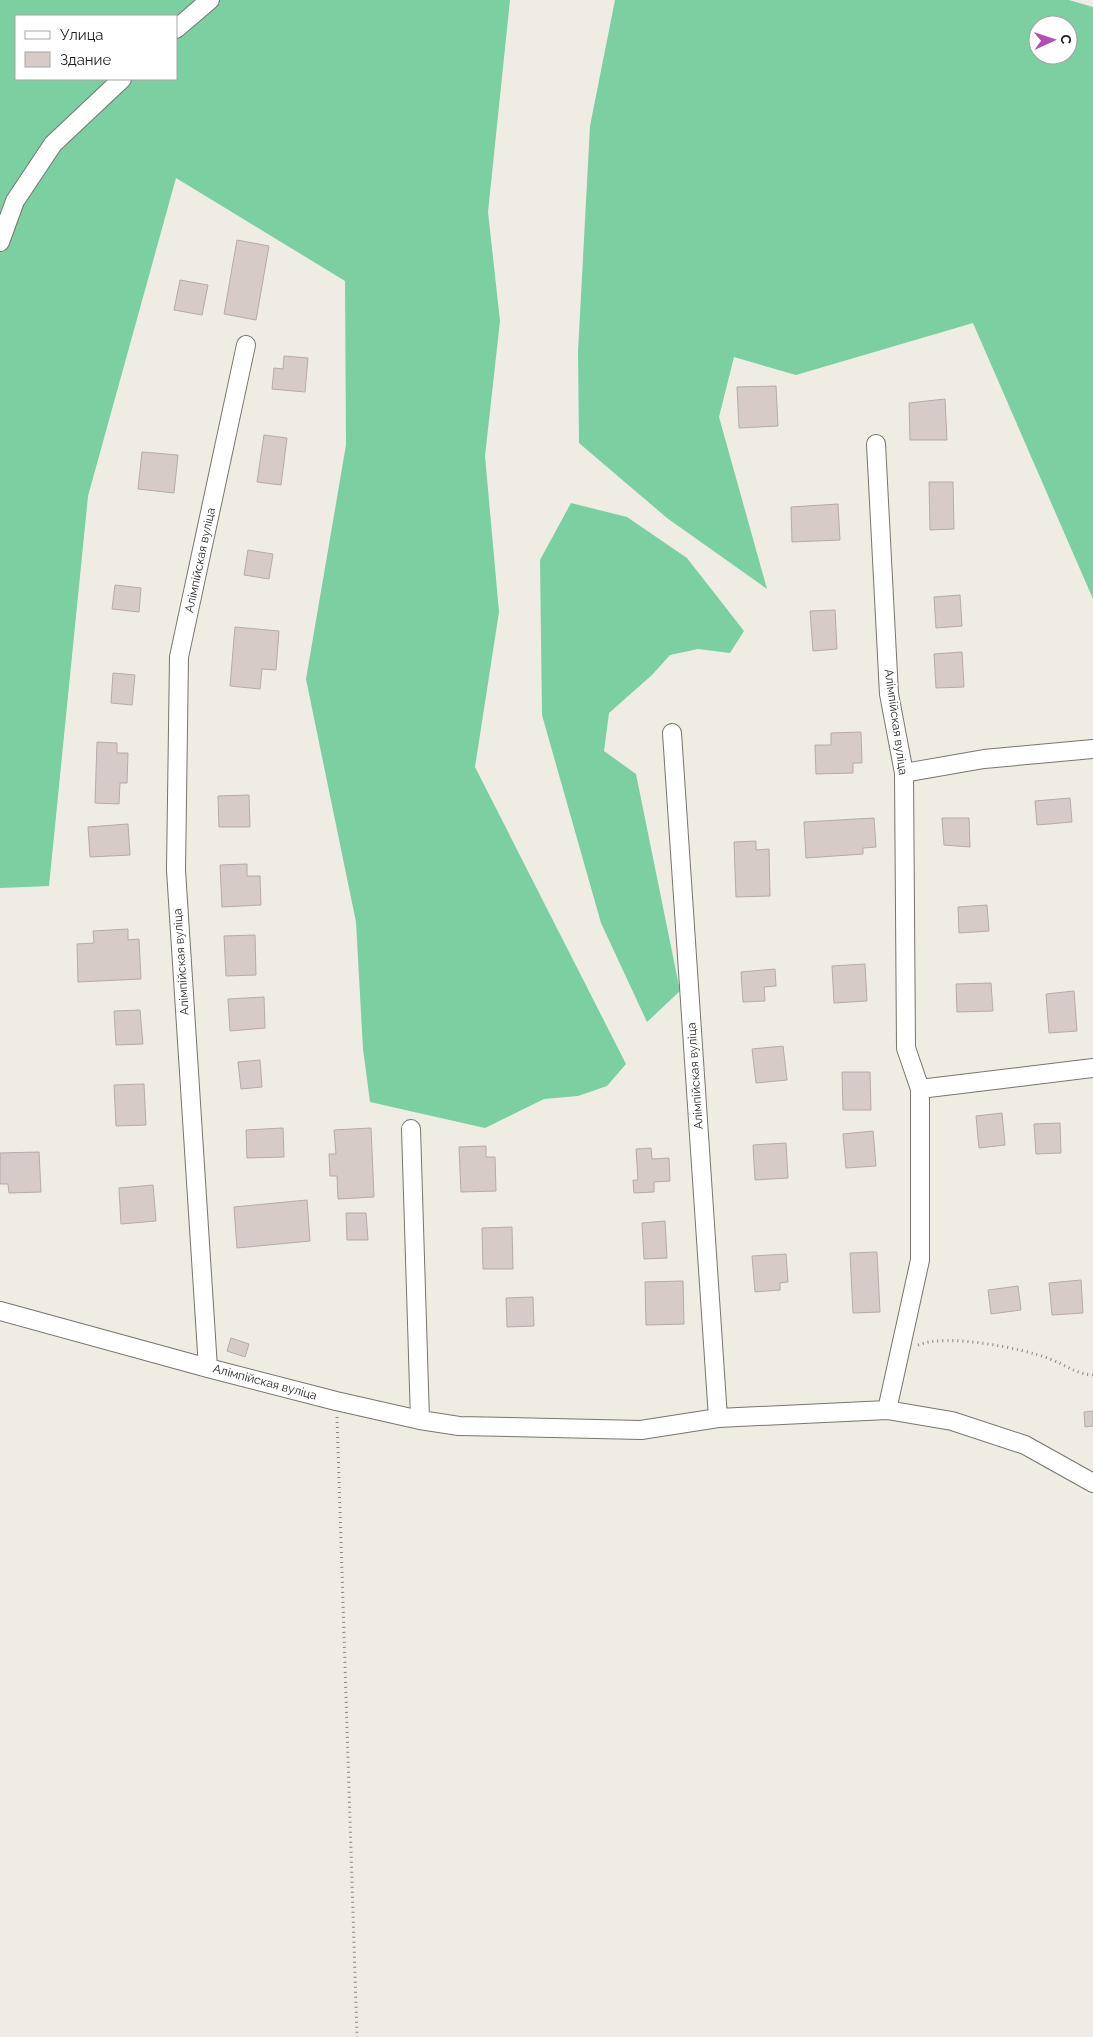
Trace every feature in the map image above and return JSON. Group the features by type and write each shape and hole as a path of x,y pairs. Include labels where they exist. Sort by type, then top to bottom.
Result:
{"street":[{"path":"178,27 210,0"},
{"path":"0,242 15,200 53,144 121,80"},
{"name":"Алімпійская вуліца","path":"246,345 179,657 176,870 208,1368 336,1401 420,1420 459,1426 641,1430 718,1418 887,1410 920,1260 920,1089 906,1048 904,773 889,694 876,444"},
{"name":"Алімпійская вуліца","path":"672,733 718,1418"},
{"path":"904,773 984,759 1093,749"},
{"path":"920,1089 1093,1068"},
{"path":"411,1129 420,1420"},
{"path":"0,1311 208,1368"},
{"path":"887,1410 952,1421 1024,1446 1093,1483"}],"path":[{"path":"899,1354 924,1342 951,1341 1006,1346 1051,1359 1080,1374 1093,1375"},
{"path":"336,1401 357,2037"}],"green space":[{"path":"0,0 510,0 488,212 500,321 485,456 499,612 475,767 626,1064 607,1086 578,1096 544,1099 485,1128 370,1102 363,1049 356,922 306,679 346,445 345,281 176,178 88,496 49,886 0,888"},
{"path":"615,0 1069,0 1093,7 1093,599 973,323 796,375 734,357 719,417 767,589 667,518 579,443 578,352 590,126"},
{"path":"571,503 627,517 687,558 744,631 730,653 698,649 670,655 652,675 609,713 604,751 636,774 680,991 647,1022 601,923 542,715 540,560"}],"building":[{"path":"237,240 269,246 256,320 224,314"},
{"path":"180,280 208,285 202,315 174,310"},
{"path":"284,356 308,358 305,392 272,389 274,368 283,369"},
{"path":"776,386 778,426 739,428 737,387"},
{"path":"945,399 947,440 910,440 909,403"},
{"path":"264,435 287,438 281,485 257,482"},
{"path":"142,452 178,455 174,493 138,489"},
{"path":"929,482 953,482 954,529 930,530"},
{"path":"838,504 840,540 792,542 791,507"},
{"path":"248,550 273,554 269,579 244,575"},
{"path":"115,585 141,588 139,612 112,609"},
{"path":"960,595 962,626 936,628 934,597"},
{"path":"835,610 837,649 813,651 810,611"},
{"path":"235,627 279,631 276,670 262,669 260,689 230,686"},
{"path":"962,652 964,687 936,688 934,654"},
{"path":"113,673 135,675 132,705 111,703"},
{"path":"861,732 862,763 853,763 853,773 816,774 815,745 831,745 831,733"},
{"path":"97,742 117,743 117,753 128,753 127,783 120,783 119,804 95,803"},
{"path":"249,795 250,827 219,827 218,796"},
{"path":"1070,798 1072,822 1037,825 1035,801"},
{"path":"874,818 876,847 863,848 863,854 806,858 804,822"},
{"path":"942,818 969,818 970,847 944,845"},
{"path":"128,824 130,855 90,857 88,827"},
{"path":"756,841 756,850 769,849 770,896 736,897 734,842"},
{"path":"247,864 247,876 260,876 261,905 222,907 220,865"},
{"path":"987,905 989,931 959,933 958,907"},
{"path":"128,929 128,940 139,939 141,979 78,982 77,944 94,943 93,931"},
{"path":"255,935 256,975 226,976 224,936"},
{"path":"865,964 867,1001 834,1003 832,966"},
{"path":"775,969 776,986 764,987 765,1001 743,1002 741,972"},
{"path":"991,983 993,1011 957,1012 956,984"},
{"path":"1074,991 1077,1031 1049,1033 1046,994"},
{"path":"264,997 265,1028 230,1031 228,999"},
{"path":"140,1010 143,1044 116,1045 114,1011"},
{"path":"783,1046 787,1080 756,1083 752,1049"},
{"path":"260,1060 262,1087 241,1089 238,1062"},
{"path":"842,1072 870,1072 871,1110 843,1110"},
{"path":"144,1084 146,1125 116,1126 114,1085"},
{"path":"1002,1113 1005,1145 979,1148 976,1116"},
{"path":"1060,1123 1061,1153 1036,1154 1034,1124"},
{"path":"283,1128 284,1157 247,1158 246,1130"},
{"path":"371,1128 374,1197 338,1199 337,1176 330,1176 329,1154 336,1154 334,1130"},
{"path":"873,1131 876,1166 846,1168 843,1134"},
{"path":"786,1143 788,1178 755,1180 753,1145"},
{"path":"486,1146 486,1157 495,1157 496,1191 461,1192 459,1147"},
{"path":"651,1148 652,1159 669,1158 670,1181 654,1182 654,1192 634,1193 633,1180 638,1180 636,1149"},
{"path":"39,1152 41,1192 9,1193 8,1184 0,1184 0,1153"},
{"path":"153,1185 156,1221 121,1224 119,1188"},
{"path":"307,1200 310,1241 237,1248 234,1207"},
{"path":"346,1213 366,1213 368,1240 347,1240"},
{"path":"665,1221 667,1258 644,1259 642,1223"},
{"path":"512,1227 513,1269 483,1269 482,1228"},
{"path":"877,1252 880,1312 853,1313 850,1253"},
{"path":"786,1254 788,1282 780,1283 780,1290 755,1292 752,1256"},
{"path":"1081,1280 1083,1313 1052,1315 1049,1283"},
{"path":"683,1281 684,1324 646,1325 645,1282"},
{"path":"1018,1286 1021,1310 991,1314 988,1290"},
{"path":"533,1297 534,1326 507,1327 506,1298"},
{"path":"231,1338 249,1344 245,1357 227,1351"},
{"path":"1093,1411 1093,1426 1085,1427 1084,1412"}]}
